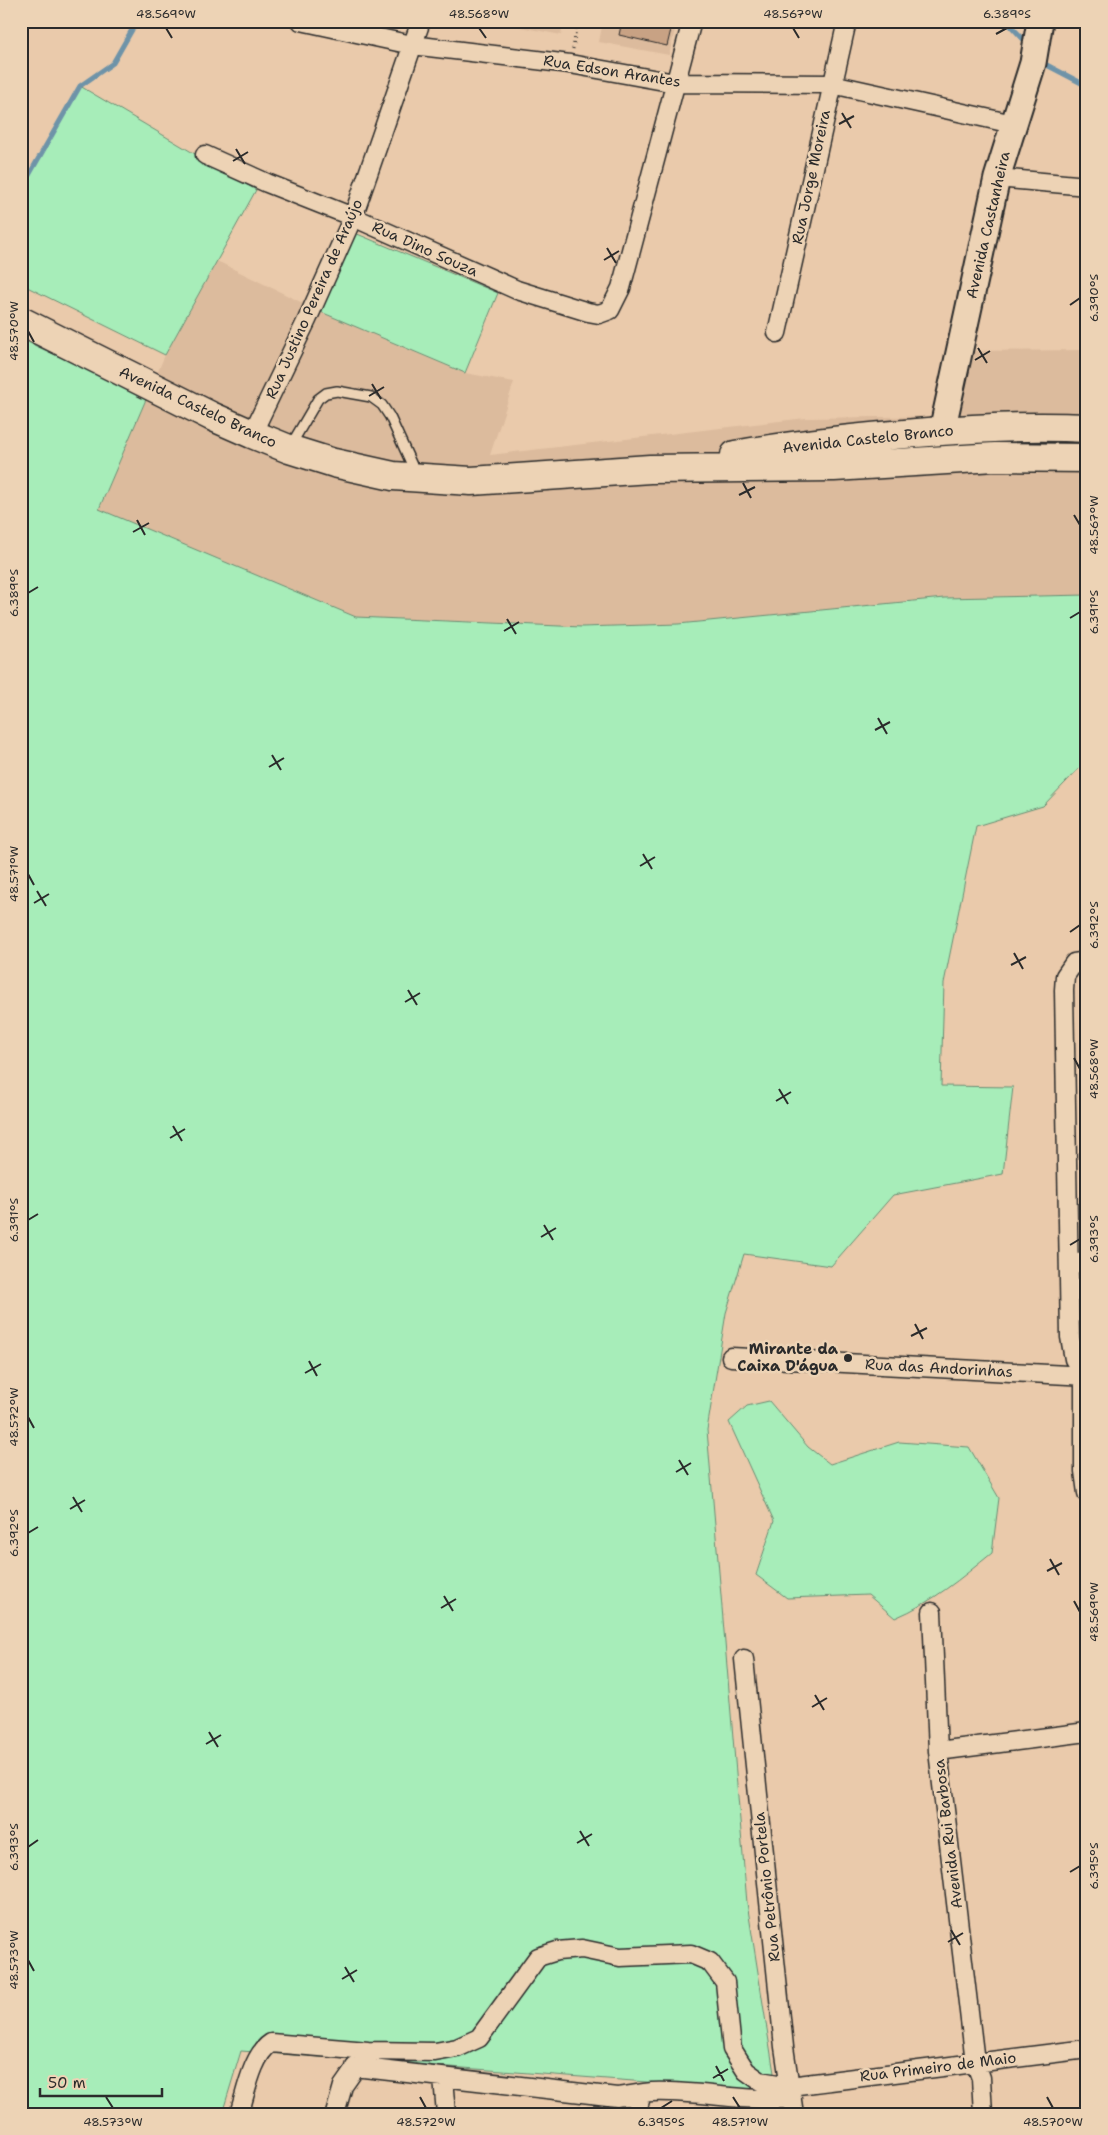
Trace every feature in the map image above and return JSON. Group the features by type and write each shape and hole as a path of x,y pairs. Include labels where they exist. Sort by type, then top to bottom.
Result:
{"main road":[{"name":"Avenida Castelo Branco","path":"21,321 211,416 289,449 366,471 418,478 470,481 650,468 834,467 995,457 1087,458"},
{"name":"Avenida Castelo Branco","path":"650,468 830,440 998,427 1087,428"}],"street":[{"name":"Rua Edson Arantes","path":"300,21 412,45 570,64 674,83 832,84 1012,124"},
{"name":"Rua Justino Pereira de Araújo","path":"252,434 307,320 353,217 421,21"},
{"name":"Rua Dino Souza","path":"205,155 267,184 353,217 518,290 599,314 610,310 621,288 692,21"},
{"name":"Rua Jorge Moreira","path":"777,333 847,21"},
{"name":"Avenida Castanheira","path":"942,431 997,178 1012,124 1033,63 1039,27"},
{"path":"997,178 1087,186"},
{"path":"1086,961 1074,963 1065,976 1064,990 1070,1337 1074,1359 1085,1376 1084,1471 1087,1493"},
{"path":"1069,1264 1087,1261"},
{"name":"Rua das Andorinhas","path":"731,1357 1085,1376"},
{"name":"Avenida Rui Barbosa","path":"932,1612 938,1751 975,2062 981,2078 984,2114"},
{"name":"Rua Petrônio Portela","path":"744,1659 792,2099"},
{"path":"938,1751 1087,1732"},
{"path":"239,2114 256,2062 263,2048 271,2043 368,2051 435,2052 457,2048 479,2038 538,1957 556,1950 582,1949 620,1957 691,1954 710,1962 725,1982 732,2049 746,2071 792,2099"},
{"name":"Rua Primeiro de Maio","path":"792,2099 975,2062 1087,2049"},
{"path":"335,2114 343,2086 368,2051"},
{"path":"355,2067 617,2098 652,2092 770,2100 792,2099"},
{"path":"443,2078 446,2114"},
{"path":"636,2114 642,2094"}],"lane":[{"path":"289,449 318,399 326,393 337,391 371,397 382,405 390,417 418,478"}],"path":[{"path":"570,64 577,21"}],"shaded area":[{"path":"490,21 564,21 561,35"},
{"path":"603,21 677,21 669,55 599,42"},
{"path":"217,261 321,312 445,365 465,373 514,382 490,455 806,418 954,416 968,351 1087,350 1087,595 944,598 678,624 582,627 356,617 99,509 165,355"}],"green space":[{"path":"80,86 256,190 165,355 21,284 21,189"},
{"path":"355,233 498,293 465,373 321,312"},
{"path":"21,339 147,397 99,509 356,617 582,627 678,624 944,598 1087,595 1087,760 1043,806 976,826 944,983 941,1086 1013,1087 1003,1174 893,1195 831,1266 744,1254 726,1313 707,1430 747,1903 777,2092 241,2051 222,2114 21,2114"},
{"path":"769,1401 808,1447 830,1464 899,1442 969,1447 999,1498 992,1553 934,1597 895,1618 868,1595 787,1598 756,1575 774,1521 729,1422 747,1406"}],"building":[{"path":"622,21 673,21 667,46 619,35"}],"waterway":[{"path":"21,189 80,86 113,63 137,21"},
{"path":"1002,21 1009,24 1027,43"},
{"path":"1041,62 1087,86"}],"place":[{"name":"Mirante da Caixa D'água","path":"848,1358"}]}
